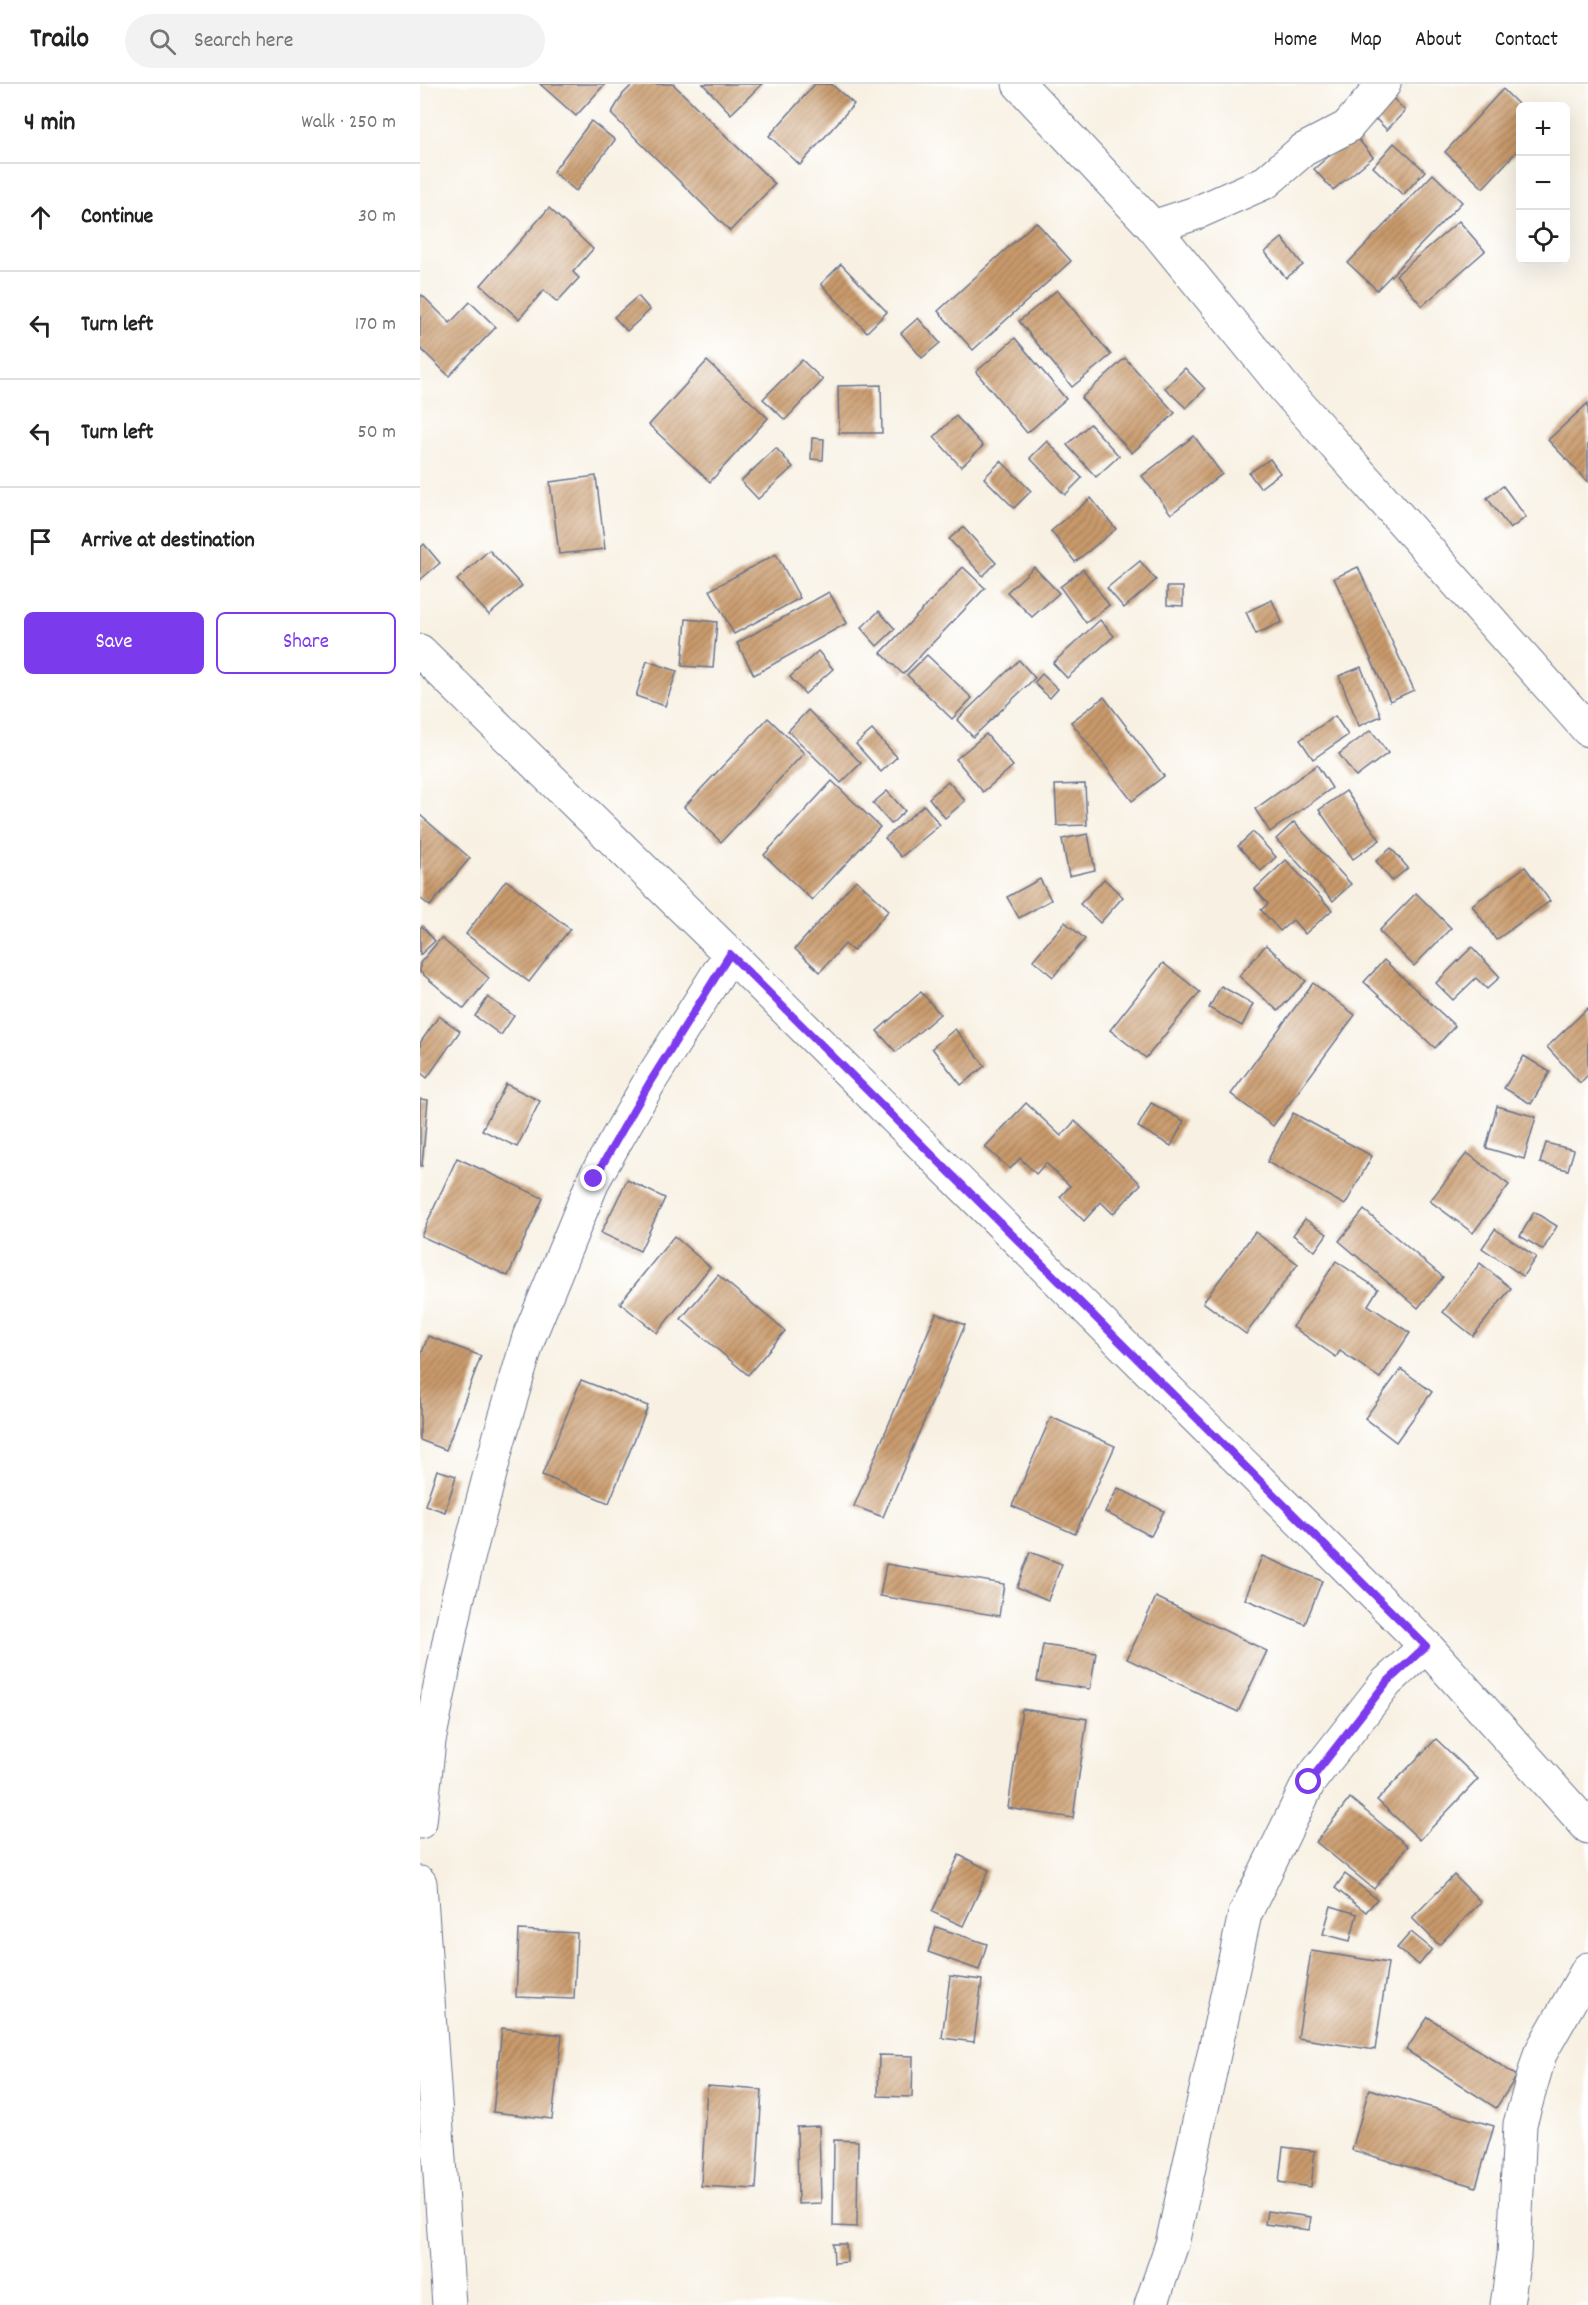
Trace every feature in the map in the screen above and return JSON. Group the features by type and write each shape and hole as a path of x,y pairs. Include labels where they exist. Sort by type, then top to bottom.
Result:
{"street":[{"path":"1018,84 1153,227 1286,390 1588,730"},
{"path":"1153,227 1196,213 1266,182 1303,150 1347,127 1384,84"},
{"path":"420,651 730,954 1426,1646 1588,1827"},
{"path":"420,1822 429,1741 458,1597 499,1439 529,1337 594,1179 650,1082 730,954"},
{"path":"1151,2305 1172,2244 1245,1914 1309,1782 1386,1683 1426,1646"},
{"path":"420,1883 449,2305"},
{"path":"1507,2305 1514,2256 1520,2124 1540,2054 1588,1969"}],"building":[{"path":"540,84 605,84 576,116"},
{"path":"633,84 673,84 775,184 730,231 611,114 623,94"},
{"path":"703,84 762,84 731,114"},
{"path":"815,84 831,84 854,104 800,165 769,136"},
{"path":"1503,89 1516,102 1516,152 1483,188 1445,152"},
{"path":"1392,97 1405,111 1387,130 1373,116"},
{"path":"591,121 615,140 576,191 553,172"},
{"path":"1354,134 1373,157 1333,190 1314,169"},
{"path":"1394,143 1425,171 1403,195 1373,167"},
{"path":"1433,174 1462,202 1377,290 1348,263"},
{"path":"549,208 593,249 573,272 579,278 557,302 544,290 519,319 481,285"},
{"path":"1459,221 1485,251 1422,306 1396,275"},
{"path":"1036,222 1071,261 973,350 938,311"},
{"path":"1282,238 1303,265 1286,278 1265,252"},
{"path":"841,264 887,312 867,332 821,284"},
{"path":"1057,290 1111,355 1072,387 1019,321"},
{"path":"422,295 450,323 470,302 496,327 449,376 420,348 420,298"},
{"path":"638,296 650,310 627,331 614,317"},
{"path":"918,318 940,343 922,358 901,333"},
{"path":"1015,338 1066,399 1027,433 976,372"},
{"path":"1125,358 1175,413 1132,453 1081,398"},
{"path":"802,360 823,380 785,420 763,399"},
{"path":"707,361 768,418 710,482 649,425"},
{"path":"1185,368 1205,389 1186,408 1165,388"},
{"path":"881,385 882,433 839,433 838,386"},
{"path":"1588,403 1588,482 1548,440"},
{"path":"956,416 983,446 961,467 934,437"},
{"path":"1090,424 1119,456 1096,477 1067,445"},
{"path":"1194,436 1222,474 1171,514 1142,476"},
{"path":"812,438 824,439 823,460 811,459"},
{"path":"1047,441 1082,478 1065,495 1030,458"},
{"path":"776,448 793,467 758,499 741,481"},
{"path":"1270,459 1280,473 1260,488 1249,473"},
{"path":"1001,461 1031,491 1014,508 984,478"},
{"path":"596,476 605,549 559,554 550,482"},
{"path":"1503,486 1526,517 1510,529 1487,498"},
{"path":"1091,498 1116,529 1075,562 1051,531"},
{"path":"963,527 996,563 983,576 949,539"},
{"path":"424,544 440,563 420,580 420,548"},
{"path":"489,550 522,586 489,615 457,580"},
{"path":"776,554 800,598 734,634 710,590"},
{"path":"1140,561 1156,580 1124,608 1107,588"},
{"path":"963,567 985,588 903,674 881,653"},
{"path":"1034,567 1059,593 1032,617 1007,592"},
{"path":"1358,567 1414,690 1390,701 1334,578"},
{"path":"1083,569 1109,605 1086,623 1060,587"},
{"path":"1167,587 1183,587 1183,606 1167,605"},
{"path":"829,592 847,623 754,675 737,643"},
{"path":"1272,600 1282,622 1256,634 1246,612"},
{"path":"879,611 895,629 877,646 861,628"},
{"path":"686,619 717,622 713,668 682,666"},
{"path":"1100,620 1114,636 1067,678 1053,663"},
{"path":"818,651 833,669 805,694 790,677"},
{"path":"927,655 972,698 952,719 907,675"},
{"path":"1019,660 1035,678 973,737 957,720"},
{"path":"647,661 677,671 665,706 636,696"},
{"path":"1361,667 1381,716 1359,726 1339,676"},
{"path":"1042,674 1058,689 1050,698 1034,683"},
{"path":"1104,697 1164,776 1132,801 1071,722"},
{"path":"808,710 861,763 841,783 788,731"},
{"path":"1335,716 1348,735 1313,759 1300,740"},
{"path":"768,718 804,753 721,842 684,807"},
{"path":"872,730 897,757 881,772 856,744"},
{"path":"1371,730 1388,753 1356,777 1339,754"},
{"path":"986,734 1013,766 983,792 956,759"},
{"path":"1317,765 1332,788 1270,832 1255,809"},
{"path":"832,781 880,827 812,900 764,855"},
{"path":"948,781 965,801 945,818 929,798"},
{"path":"1085,784 1087,825 1057,826 1055,785"},
{"path":"887,791 905,811 891,824 873,803"},
{"path":"1346,791 1380,840 1353,859 1319,810"},
{"path":"924,805 940,825 901,857 885,838"},
{"path":"420,815 470,858 430,906 420,898"},
{"path":"1294,822 1351,884 1333,901 1276,839"},
{"path":"1253,832 1276,857 1261,871 1238,846"},
{"path":"1088,834 1095,870 1069,876 1062,839"},
{"path":"1391,848 1408,868 1392,881 1376,861"},
{"path":"1286,860 1332,910 1305,934 1293,920 1280,931 1261,910 1268,904 1255,889"},
{"path":"1525,867 1550,901 1496,940 1472,905"},
{"path":"1040,879 1051,900 1019,918 1007,897"},
{"path":"1104,879 1123,897 1100,923 1080,904"},
{"path":"506,880 570,929 529,982 466,934"},
{"path":"856,880 889,910 853,951 845,944 820,972 795,949"},
{"path":"1416,893 1451,928 1414,966 1379,931"},
{"path":"1065,922 1085,939 1053,977 1033,960"},
{"path":"422,926 435,941 420,955 420,928"},
{"path":"441,938 489,978 464,1009 420,972 420,963"},
{"path":"1266,945 1306,981 1278,1011 1239,976"},
{"path":"1472,947 1500,977 1487,989 1476,978 1453,1000 1436,983"},
{"path":"1384,960 1455,1026 1435,1048 1364,982"},
{"path":"1163,963 1200,992 1146,1058 1110,1030"},
{"path":"1313,983 1355,1015 1273,1126 1231,1094"},
{"path":"1221,986 1253,1004 1242,1026 1209,1008"},
{"path":"921,992 940,1014 896,1052 877,1031"},
{"path":"488,997 514,1016 501,1035 475,1016"},
{"path":"1588,1008 1588,1075 1580,1083 1547,1047"},
{"path":"439,1016 460,1031 427,1078 420,1072 420,1043"},
{"path":"955,1029 985,1066 961,1085 932,1048"},
{"path":"1524,1056 1550,1072 1531,1104 1504,1088"},
{"path":"506,1084 540,1101 517,1147 482,1130"},
{"path":"420,1099 428,1100 422,1166 420,1166"},
{"path":"1026,1103 1061,1136 1075,1121 1141,1184 1113,1214 1101,1202 1084,1221 1060,1197 1070,1186 1046,1163 1036,1174 1020,1158 1010,1169 985,1147"},
{"path":"1151,1103 1184,1121 1171,1146 1138,1127"},
{"path":"1497,1106 1536,1117 1524,1159 1486,1148"},
{"path":"1293,1113 1372,1156 1345,1205 1267,1162"},
{"path":"1546,1143 1574,1150 1568,1170 1540,1163"},
{"path":"1467,1153 1509,1185 1473,1233 1430,1201"},
{"path":"457,1158 543,1198 508,1276 421,1236"},
{"path":"627,1180 665,1198 640,1251 601,1233"},
{"path":"1364,1210 1443,1277 1418,1308 1339,1241"},
{"path":"1534,1212 1557,1226 1543,1250 1520,1236"},
{"path":"1305,1219 1327,1234 1315,1251 1293,1235"},
{"path":"1495,1229 1536,1257 1523,1276 1482,1248"},
{"path":"1255,1232 1298,1264 1246,1334 1203,1302"},
{"path":"674,1236 710,1267 657,1333 620,1303"},
{"path":"1336,1261 1378,1289 1368,1305 1410,1333 1380,1378 1340,1351 1336,1357 1293,1327"},
{"path":"1480,1263 1511,1288 1473,1336 1443,1312"},
{"path":"718,1275 785,1331 748,1375 681,1319"},
{"path":"936,1313 965,1325 883,1517 854,1506"},
{"path":"428,1336 481,1356 446,1450 420,1440 420,1358"},
{"path":"1401,1369 1432,1392 1396,1442 1365,1418"},
{"path":"581,1380 648,1406 609,1503 542,1475"},
{"path":"1051,1417 1115,1446 1075,1534 1012,1506"},
{"path":"437,1470 456,1476 445,1512 425,1505"},
{"path":"1118,1488 1164,1511 1151,1536 1105,1512"},
{"path":"1030,1552 1062,1564 1048,1600 1017,1587"},
{"path":"1262,1556 1322,1581 1305,1624 1245,1599"},
{"path":"886,1564 1004,1584 999,1616 880,1596"},
{"path":"1156,1597 1267,1651 1238,1712 1127,1659"},
{"path":"1043,1645 1096,1653 1090,1689 1037,1681"},
{"path":"1022,1709 1087,1719 1073,1818 1008,1808"},
{"path":"1436,1739 1478,1779 1420,1840 1377,1800"},
{"path":"1350,1798 1408,1846 1374,1889 1316,1842"},
{"path":"959,1855 989,1870 963,1926 932,1912"},
{"path":"1345,1874 1377,1899 1366,1912 1335,1888"},
{"path":"1454,1875 1481,1902 1439,1945 1412,1918"},
{"path":"1331,1906 1357,1914 1350,1941 1323,1934"},
{"path":"936,1927 987,1944 979,1970 928,1952"},
{"path":"519,1930 577,1933 574,1999 516,1997"},
{"path":"1411,1932 1432,1949 1419,1965 1397,1948"},
{"path":"1311,1951 1388,1963 1375,2050 1298,2038"},
{"path":"950,1976 982,1980 974,2042 942,2038"},
{"path":"1428,2017 1517,2076 1496,2108 1406,2050"},
{"path":"502,2028 562,2035 552,2119 493,2112"},
{"path":"879,2055 913,2056 912,2097 878,2096"},
{"path":"707,2086 762,2090 756,2189 701,2186"},
{"path":"1369,2089 1494,2126 1476,2187 1352,2150"},
{"path":"819,2126 821,2203 798,2204 797,2127"},
{"path":"834,2140 858,2141 857,2227 833,2226"},
{"path":"1283,2147 1315,2151 1311,2187 1279,2182"},
{"path":"1267,2211 1311,2217 1309,2230 1265,2224"},
{"path":"833,2244 846,2244 847,2262 834,2263"}],"route":[{"path":"594,1179 650,1082 730,954 1426,1646 1386,1683 1309,1782"}]}
